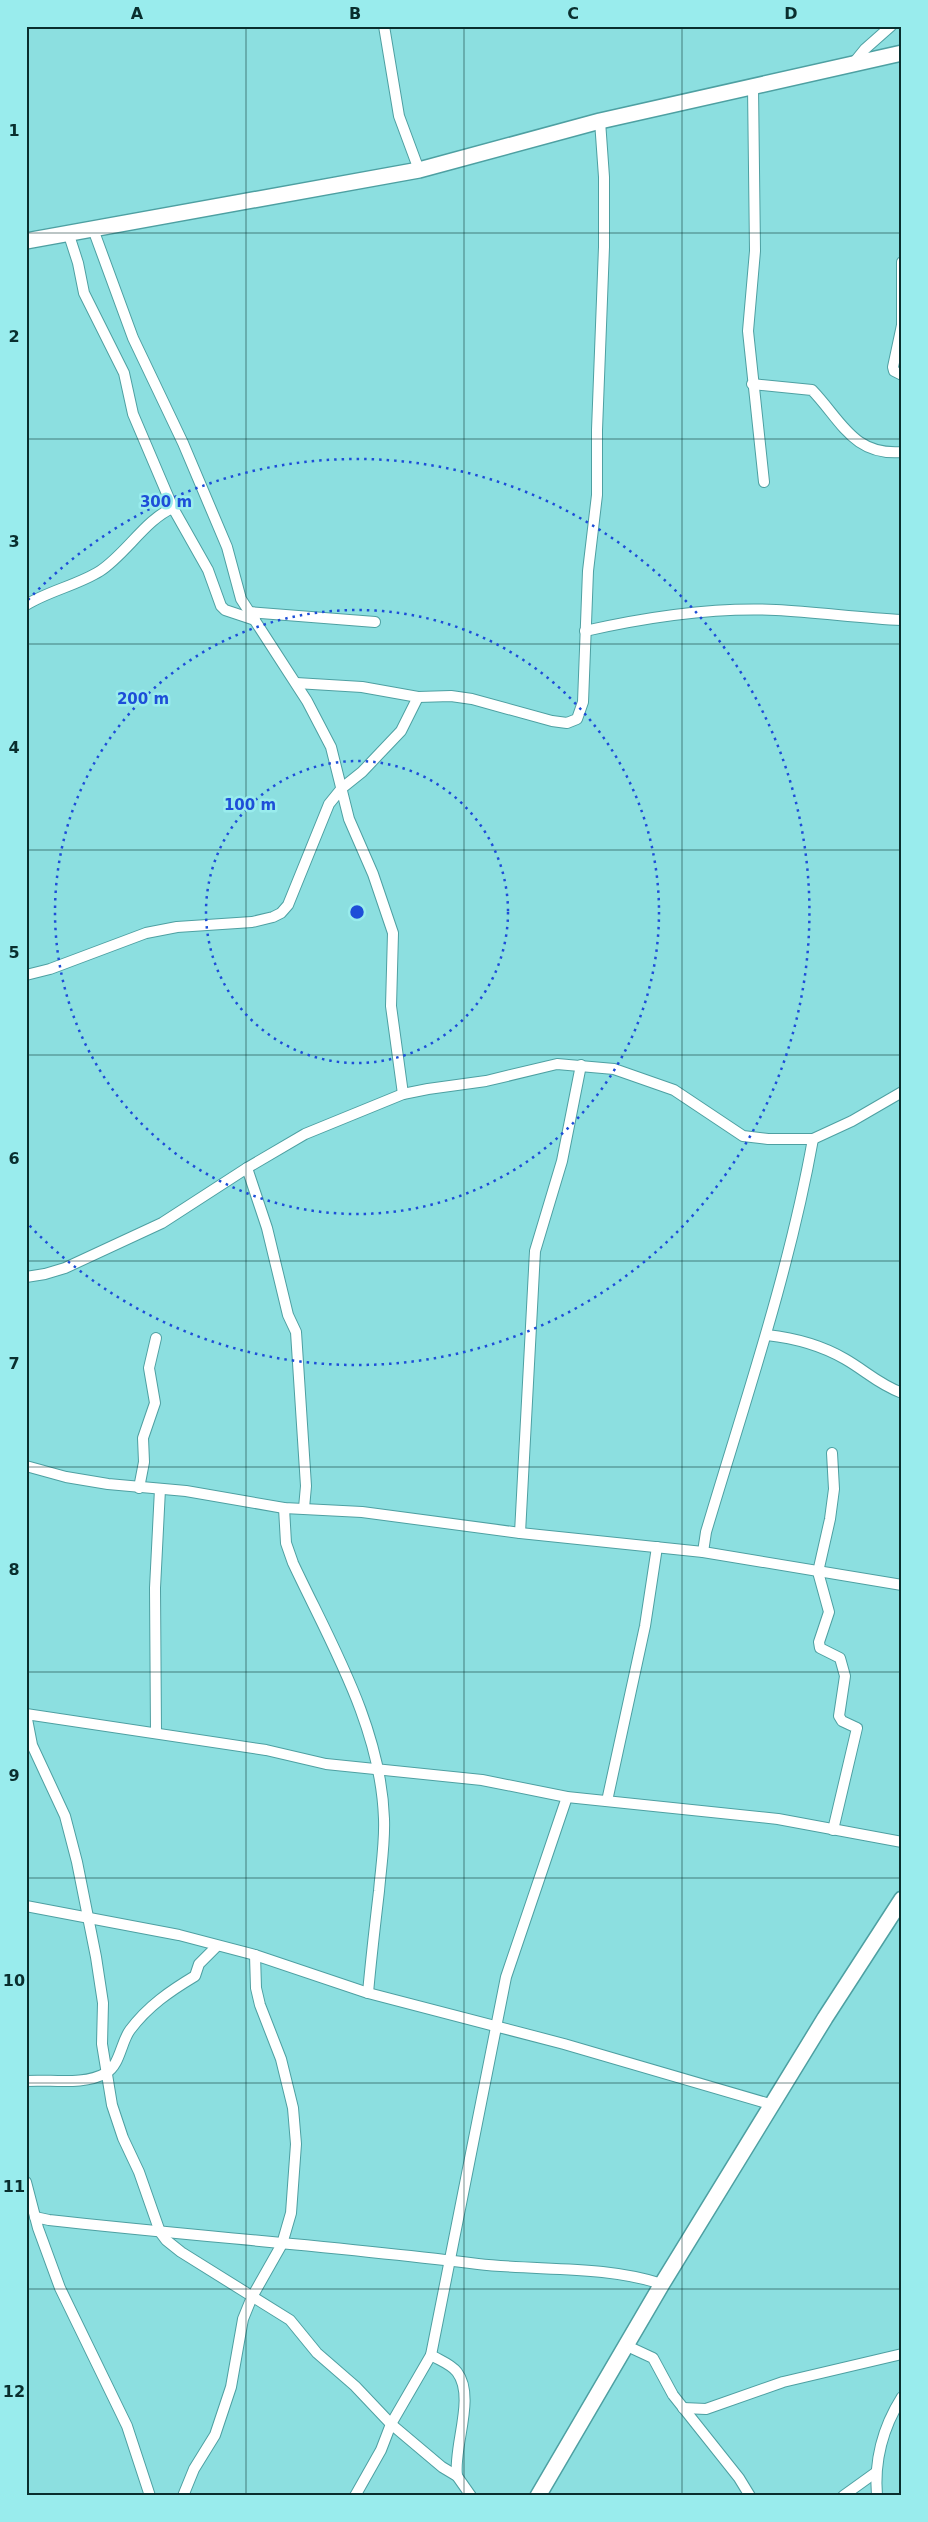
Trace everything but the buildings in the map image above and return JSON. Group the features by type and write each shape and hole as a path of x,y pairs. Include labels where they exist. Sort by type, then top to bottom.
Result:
{"main road":[{"path":"26,241 419,170 600,121 902,53"},
{"path":"538,2496 662,2284 825,2018 902,1899"}],"street":[{"path":"384,26 399,116 419,170"},
{"path":"851,66 865,49 891,26"},
{"path":"753,87 755,252 748,331 752,384 757,408 764,482"},
{"path":"296,683 362,687 418,697 451,696 472,699 552,722 566,723 577,719 583,702 588,571 597,494 597,430 604,248 604,176 600,121"},
{"path":"93,229 133,338 184,443 227,547 241,599 296,683 330,747 349,819 373,874 392,933 391,1006 403,1094"},
{"path":"68,232 78,264 84,294 124,373 133,414 173,508 208,570 221,606 225,610 252,616 375,622"},
{"path":"902,262 902,325 894,367 894,371 902,375"},
{"path":"752,384 812,390 850,437 867,448 892,453 902,452"},
{"path":"26,604 101,570 137,539 152,522 173,508"},
{"path":"586,631 648,618 739,610 776,610 902,620"},
{"path":"26,975 50,969 146,934 176,927 252,922 273,917 281,912 288,905 320,820 329,804 342,788 362,772 401,731 418,697"},
{"path":"26,1277 65,1268 162,1224 247,1168 305,1134 403,1094 454,1084 486,1081 557,1064 614,1069 674,1090 743,1136 768,1139 813,1138 852,1121 902,1092"},
{"path":"520,1533 535,1251 562,1161 581,1065"},
{"path":"703,1552 706,1532 749,1387 767,1335 802,1198 813,1138"},
{"path":"247,1168 267,1228 288,1315 296,1332 306,1486 304,1508"},
{"path":"767,1335 787,1337 825,1349 844,1358 883,1386 902,1393"},
{"path":"139,1488 144,1462 143,1438 155,1403 149,1368 156,1338"},
{"path":"832,1454 834,1489 830,1519 818,1572 829,1612 819,1642 820,1648 840,1658 846,1676 839,1716 842,1721 857,1728 833,1830"},
{"path":"26,1466 66,1477 139,1488 186,1491 284,1508 362,1512 520,1533 703,1552 902,1585"},
{"path":"156,1733 155,1588 160,1489"},
{"path":"284,1508 286,1543 293,1563 350,1682 378,1770 384,1819 384,1844 368,1993"},
{"path":"607,1801 645,1626 657,1547"},
{"path":"471,2496 457,2476 442,2467 391,2424 355,2386 316,2353 290,2320 181,2252 166,2240 160,2232 139,2172 114,2113 101,2034 103,2003 77,1862 66,1816 32,1745 26,1714 266,1750 326,1764 482,1780 567,1796 778,1819 902,1842"},
{"path":"355,2496 381,2450 391,2424 431,2355 506,1977 567,1796"},
{"path":"26,1906 179,1934 255,1955 368,1993 564,2044 773,2105"},
{"path":"26,2081 73,2080 106,2073 116,2062 131,2029 160,1997 195,1976 199,1964 217,1946"},
{"path":"183,2496 194,2469 218,2426 231,2387 243,2320 252,2296 282,2244 291,2213 296,2127 289,2085 258,1997 255,1955"},
{"path":"26,2182 35,2217 60,2288 127,2426 150,2496"},
{"path":"35,2217 160,2232 487,2264 619,2273 662,2284"},
{"path":"625,2345 653,2358 683,2408 739,2478 750,2496"},
{"path":"683,2408 706,2409 784,2382 902,2354"},
{"path":"431,2355 456,2371 463,2389 461,2430 456,2465 457,2476"},
{"path":"877,2496 875,2473 878,2449 902,2397"},
{"path":"843,2496 875,2473"},
{"path":"362,2484 365,2496"}]}
